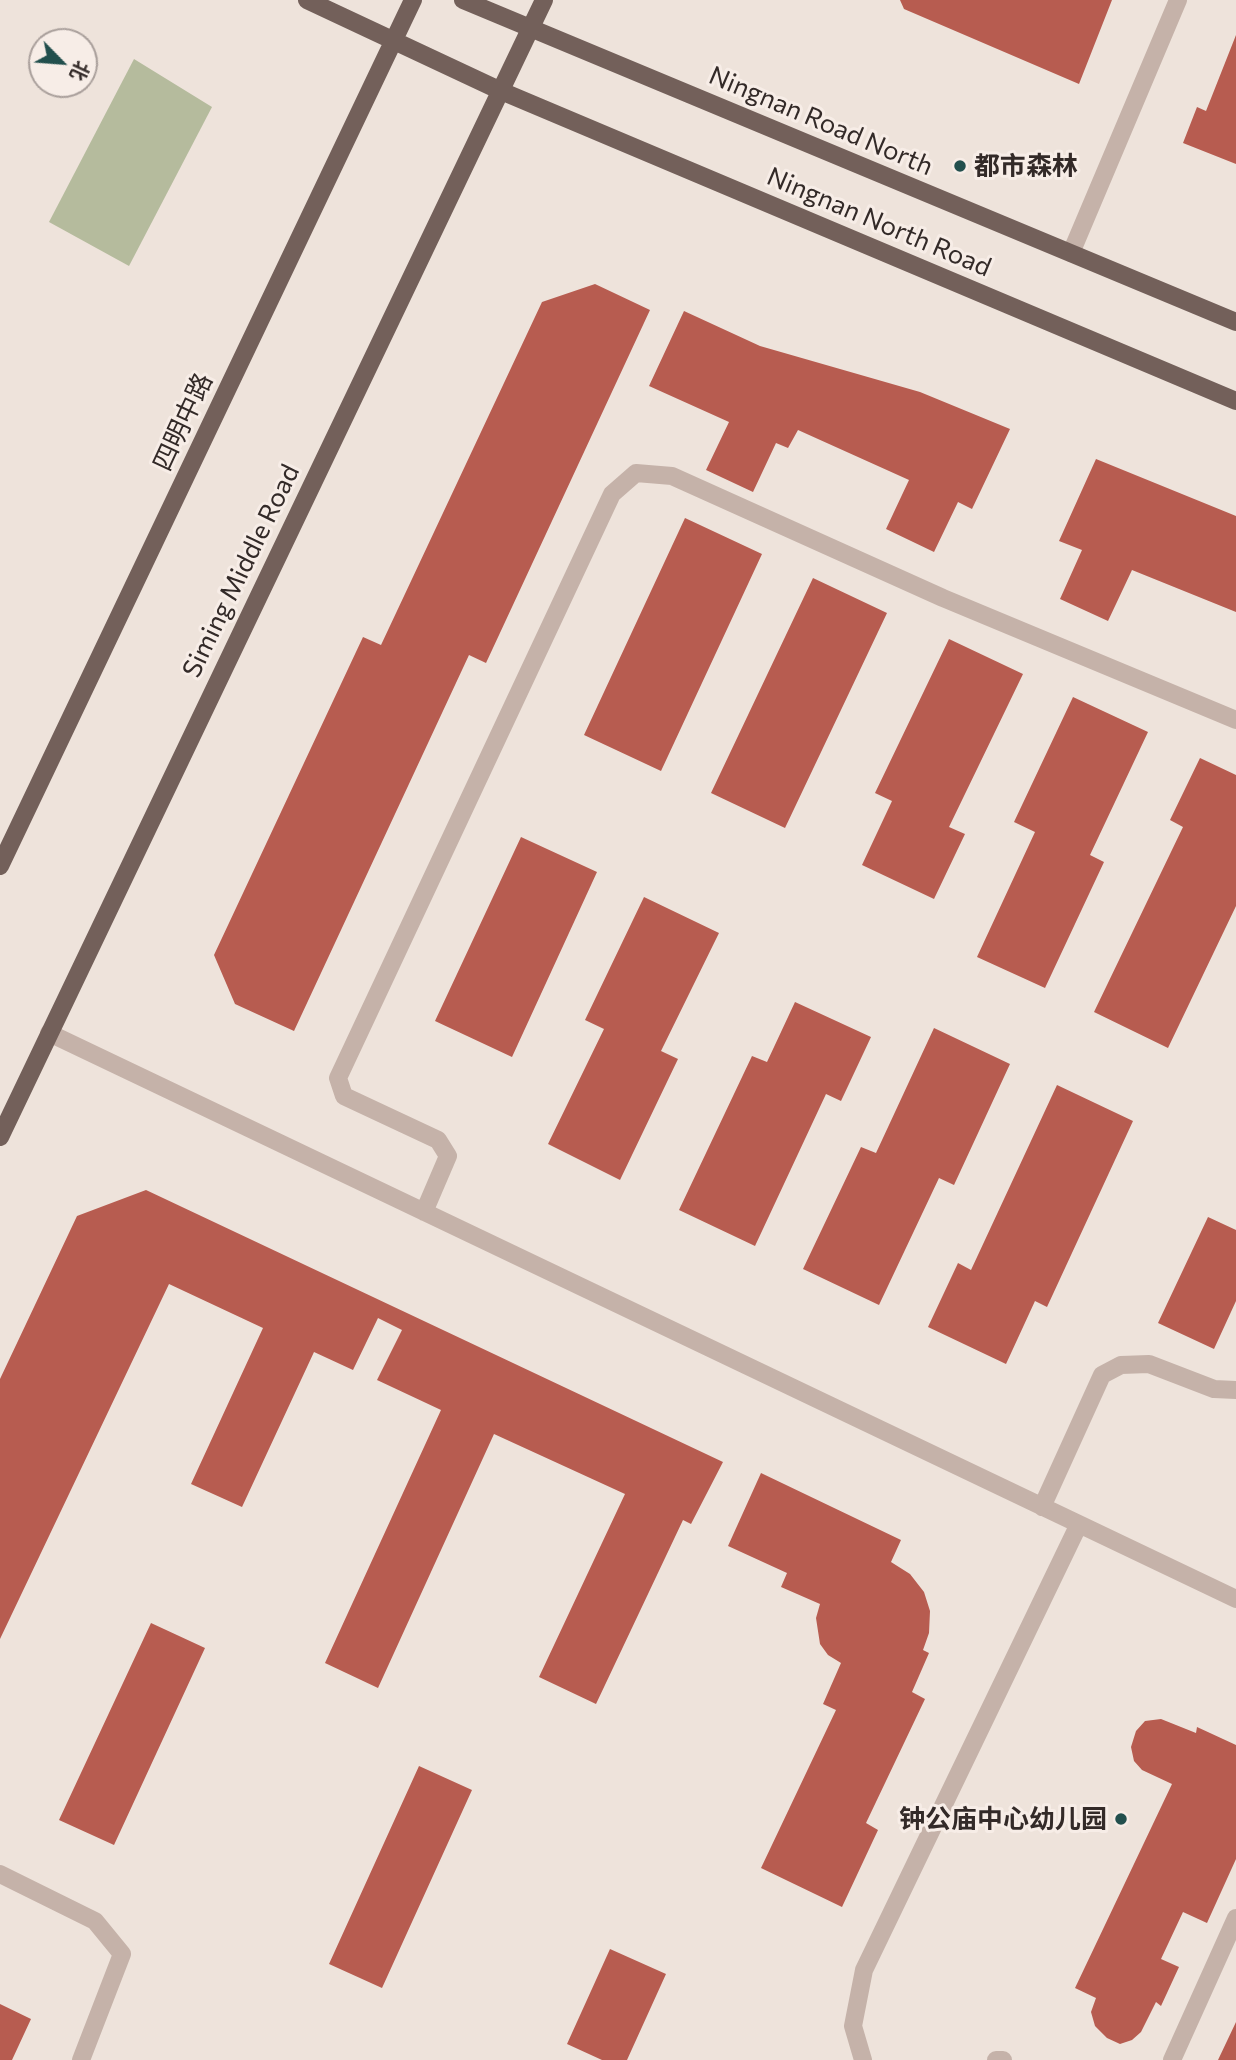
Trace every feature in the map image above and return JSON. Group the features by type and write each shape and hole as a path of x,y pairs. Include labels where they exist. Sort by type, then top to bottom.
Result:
{"main road":[{"path":"307,0 394,41"},
{"name":"四明中路","path":"0,866 413,0"},
{"name":"Ningnan Road North","path":"463,0 1236,321"},
{"name":"Siming Middle Road","path":"0,1137 544,0"},
{"name":"Ningnan North Road","path":"394,41 500,91 1236,401"}],"street":[{"path":"1071,253 1178,0"},
{"path":"424,1212 448,1156 438,1140 344,1096 338,1078 611,494 636,473 672,476 943,598 1236,720"},
{"path":"49,1034 1236,1599"},
{"path":"1042,1507 1102,1375 1121,1365 1149,1364 1214,1389 1236,1390"},
{"path":"863,2060 853,2026 864,1970 1079,1524"},
{"path":"0,1874 94,1921 122,1954 80,2060"},
{"path":"1172,2060 1236,1918"},
{"path":"996,2060 1003,2060"}],"green space":[{"path":"134,59 212,107 129,266 49,222"}],"building":[{"path":"900,0 1112,0 1079,84 904,9"},
{"path":"1236,35 1236,164 1183,143 1197,107 1206,111"},
{"path":"595,284 650,310 486,663 469,655 294,1031 235,1004 214,955 363,637 381,645 542,302"},
{"path":"684,311 760,346 920,392 1010,429 972,509 958,502 934,552 886,529 909,480 798,430 788,448 776,443 753,492 706,470 729,422 649,386"},
{"path":"1096,459 1236,516 1236,612 1132,570 1108,621 1060,599 1082,550 1059,541"},
{"path":"685,518 762,554 661,771 584,735"},
{"path":"813,578 887,613 785,828 711,793"},
{"path":"949,639 1023,674 949,827 965,834 934,899 862,865 892,801 875,793"},
{"path":"1073,697 1148,732 1090,855 1104,862 1045,988 977,957 1035,832 1014,822"},
{"path":"1200,758 1236,775 1236,906 1168,1048 1094,1012 1183,827 1170,820"},
{"path":"521,837 597,872 512,1057 435,1021"},
{"path":"644,897 719,933 661,1051 678,1059 620,1180 548,1144 604,1029 585,1020"},
{"path":"795,1002 871,1037 841,1101 826,1094 755,1246 679,1210 752,1056 767,1062"},
{"path":"934,1028 1010,1064 954,1185 939,1178 879,1305 803,1269 861,1147 876,1153"},
{"path":"1057,1085 1133,1121 1047,1307 1035,1301 1006,1364 928,1327 958,1263 971,1270"},
{"path":"146,1190 723,1462 691,1524 683,1520 596,1704 539,1677 625,1494 494,1434 378,1688 325,1663 441,1410 377,1380 402,1330 378,1318 353,1370 314,1352 242,1507 191,1484 263,1328 169,1284 0,1639 0,1379 77,1216"},
{"path":"1208,1217 1236,1230 1236,1301 1214,1349 1158,1323"},
{"path":"761,1473 901,1540 891,1562 910,1574 924,1592 930,1611 929,1633 923,1650 929,1653 912,1692 925,1699 866,1823 878,1830 842,1907 761,1868 836,1710 823,1704 841,1663 828,1655 820,1644 816,1618 820,1604 781,1587 787,1573 728,1546"},
{"path":"151,1623 205,1648 114,1845 59,1820"},
{"path":"1161,1719 1196,1733 1197,1727 1236,1745 1236,1859 1207,1923 1183,1912 1161,1959 1179,1967 1161,2006 1156,2002 1141,2032 1132,2040 1120,2044 1107,2038 1095,2026 1091,2012 1096,1998 1075,1988 1172,1784 1142,1770 1134,1761 1131,1747 1136,1731 1145,1721"},
{"path":"419,1766 472,1790 382,1988 329,1964"},
{"path":"610,1949 666,1974 627,2060 602,2060 567,2044"},
{"path":"0,2004 31,2019 12,2060 0,2060"},
{"path":"1236,2022 1236,2060 1218,2060"}],"place":[{"name":"都市森林","path":"960,166"},
{"name":"钟公庙中心幼儿园","path":"1121,1819"}]}
